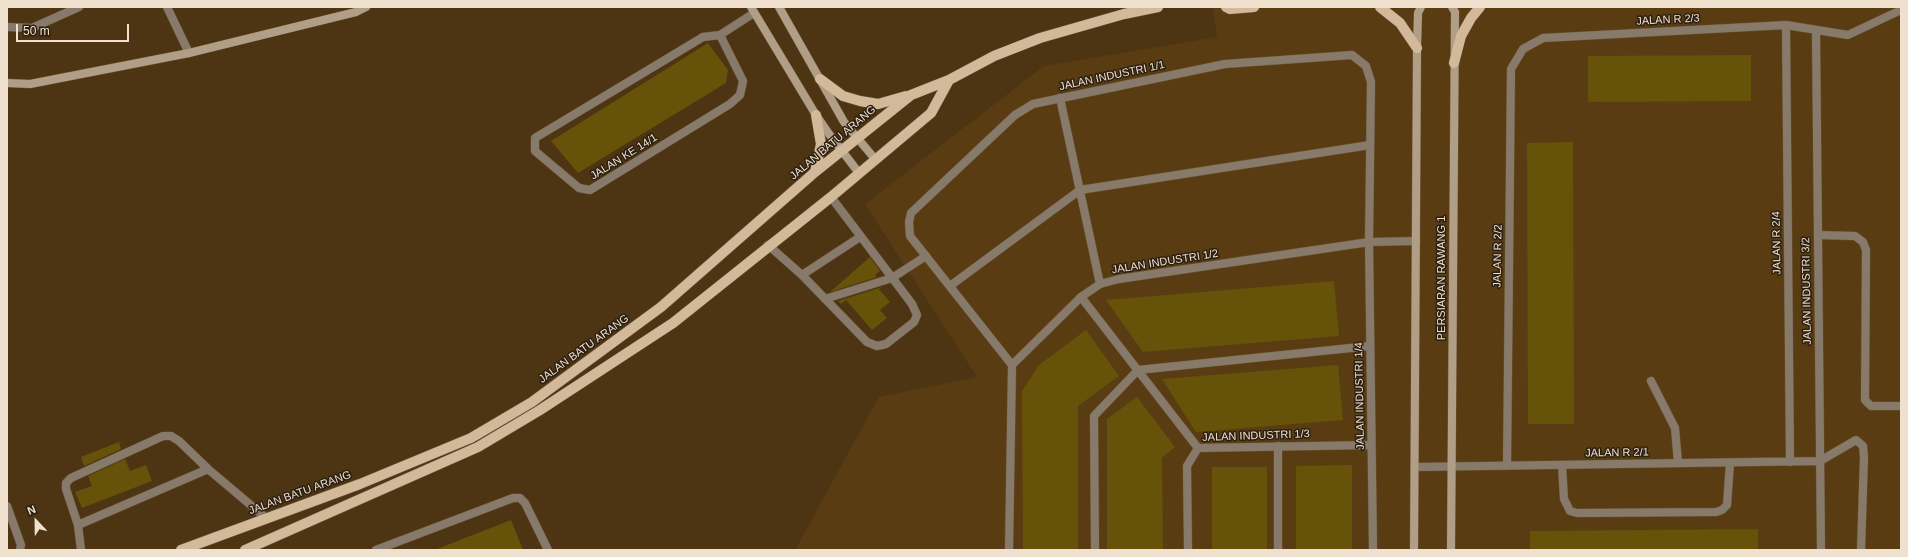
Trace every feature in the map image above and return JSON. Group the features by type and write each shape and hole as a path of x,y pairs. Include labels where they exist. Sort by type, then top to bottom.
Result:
{"main road":[{"name":"JALAN BATU ARANG","path":"181,550 360,484 471,438 532,402 661,307 815,172 911,95 949,80 994,56 1040,38 1124,14 1158,7"},
{"path":"1226,7 1230,9 1254,7"},
{"path":"1380,7 1400,23 1417,48"},
{"path":"1454,63 1461,36 1471,18 1480,7"},
{"path":"820,79 843,96 860,102 878,104 911,95"},
{"path":"245,550 478,448 540,410 674,322 768,245 831,197 931,113 949,80"},
{"path":"815,172 821,144 816,115"}],"street":[{"path":"7,27 32,28 79,7"},
{"path":"167,7 189,53"},
{"path":"7,83 30,84 189,53 366,7"},
{"path":"779,7 844,122 875,160"},
{"path":"1414,550 1417,48 1418,13 1421,7"},
{"name":"PERSIARAN RAWANG 1","path":"1451,550 1454,63 1454,12 1452,7"},
{"path":"752,10 816,115 859,173"},
{"name":"JALAN KE 14/1","path":"720,36 743,81 740,95 730,104 590,190 579,188 535,150 535,138 704,37 720,36 752,10"},
{"name":"JALAN R 2/3","path":"1523,49 1543,38 1786,25 1848,35 1901,10"},
{"name":"JALAN R 2/4","path":"1786,25 1790,462"},
{"name":"JALAN INDUSTRI 3/2","path":"1816,31 1821,550"},
{"name":"JALAN R 2/2","path":"1506,466 1511,69 1523,49"},
{"name":"JALAN INDUSTRI 1/1","path":"1012,365 910,236 909,222 911,213 1015,116 1033,104 1225,64 1352,55 1366,66 1371,82 1369,242"},
{"path":"1060,98 1100,284"},
{"path":"950,286 1080,190 1370,145"},
{"path":"768,245 802,275 867,342 877,346 886,344 914,322 917,315 912,304 831,197"},
{"path":"1818,235 1855,236 1863,242 1866,250 1865,400 1871,406 1901,406"},
{"path":"802,275 860,237"},
{"name":"JALAN INDUSTRI 1/2","path":"1012,365 1081,297 1100,284 1119,279 1369,242 1416,241"},
{"name":"JALAN INDUSTRI 1/4","path":"1369,242 1373,550"},
{"path":"825,299 892,278 926,256"},
{"path":"1081,297 1198,448"},
{"path":"1095,550 1094,416 1138,370 1370,346"},
{"path":"1010,550 1012,365"},
{"path":"1651,381 1675,428 1678,463"},
{"path":"81,550 78,525 66,489 66,483 71,478 163,436 171,436 179,441 208,470 266,518"},
{"path":"1820,462 1856,440 1863,446 1864,457 1861,550"},
{"name":"JALAN INDUSTRI 1/3","path":"1188,550 1187,466 1198,448 1372,445"},
{"path":"1278,446 1278,550"},
{"name":"JALAN R 2/1","path":"1415,467 1820,462"},
{"path":"1562,465 1564,499 1570,510 1577,513 1708,512 1722,510 1727,505 1730,463"},
{"path":"78,525 208,470"},
{"path":"376,550 513,498 520,498 525,503 548,550"},
{"path":"7,506 21,545 20,550"}],"shaded area":[{"path":"1213,7 1901,7 1901,550 795,550 879,397 977,377 865,204 1044,66 1217,37"}],"building":[{"path":"708,43 728,70 726,83 578,173 551,141"},
{"path":"1751,55 1751,101 1588,102 1588,56"},
{"path":"1573,142 1574,424 1528,424 1527,143"},
{"path":"870,257 880,271 875,275 877,277 830,292"},
{"path":"1334,281 1339,336 1143,352 1106,300"},
{"path":"882,287 879,289 890,302 880,310 887,318 872,330 846,300 841,304 838,301"},
{"path":"1086,330 1119,376 1078,406 1078,550 1023,550 1022,391 1039,365"},
{"path":"1338,365 1343,420 1196,432 1162,379"},
{"path":"1137,397 1175,447 1162,458 1163,550 1107,550 1107,419"},
{"path":"119,442 121,449 84,466 81,457"},
{"path":"125,459 130,471 146,465 152,481 82,508 75,492 92,486 88,476"},
{"path":"1352,465 1352,550 1296,550 1296,466"},
{"path":"1212,467 1267,467 1267,550 1212,550"},
{"path":"511,520 523,550 437,549"},
{"path":"1758,529 1758,550 1530,550 1530,531"}]}
